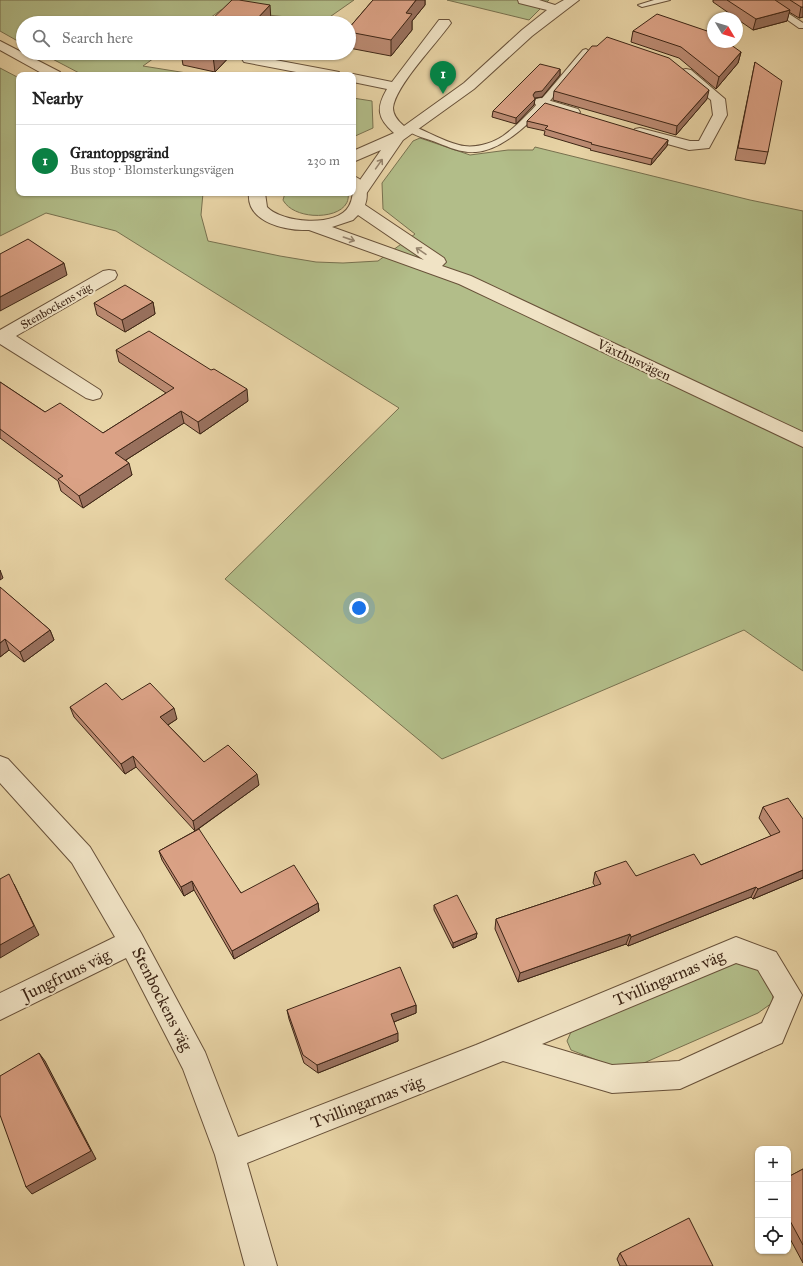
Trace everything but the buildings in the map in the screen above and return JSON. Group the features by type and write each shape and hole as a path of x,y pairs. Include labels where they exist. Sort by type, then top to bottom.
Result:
{"street":[{"path":"524,0 557,9"},
{"path":"356,155 404,133 469,86 527,33 557,9 573,0"},
{"path":"404,133 393,125 386,110 388,100 396,86 444,23"},
{"path":"0,45 16,54"},
{"path":"28,60 50,72"},
{"path":"254,60 318,72"},
{"path":"628,128 689,146 704,145 720,115 718,99 677,66"},
{"path":"356,79 396,86"},
{"path":"541,102 585,115"},
{"path":"357,193 404,133"},
{"name":"Växthusvägen","path":"256,196 258,206 264,214 273,219 298,226 313,226 340,220 350,214 357,193 465,280"},
{"name":"Växthusvägen","path":"313,226 465,280 803,440"},
{"name":"Stenbockens väg","path":"93,394 2,337 109,275"},
{"name":"Stenbockens väg","path":"0,766 81,855 132,942 195,1062 230,1155 261,1266"},
{"name":"Jungfruns väg","path":"0,1007 132,942"},
{"name":"Tvillingarnas väg","path":"230,1155 503,1047 736,950 767,962 788,995 772,1033 680,1075 612,1078 503,1047"}],"lane":[{"path":"642,5 666,0"},
{"path":"763,0 802,26"},
{"path":"404,133 458,148 477,149 492,145 506,138 526,120 586,52"}],"green space":[{"path":"0,0 354,0 331,16 277,16 221,10 213,16 16,16 16,40 0,31"},
{"path":"447,0 549,0 529,20"},
{"path":"54,60 151,60 143,66 180,72 77,72"},
{"path":"0,68 16,76 16,196 203,196 201,215 208,241 280,256 316,262 343,263 378,261 415,234 383,209 382,183 413,141 420,138 470,155 508,150 533,150 535,147 750,200 803,211 803,671 744,630 442,759 225,579 399,408 116,231 46,213 0,236"},
{"path":"356,98 372,101 373,128 356,136"},
{"path":"284,196 348,196 347,202 342,209 333,213 322,215 310,215 299,212 289,207 283,200"},
{"path":"736,962 762,968 774,990 772,1003 758,1013 637,1066 617,1068 571,1050 567,1041 571,1032"}],"place":[{"name":"Grantoppsgränd","path":"443,94"}]}
